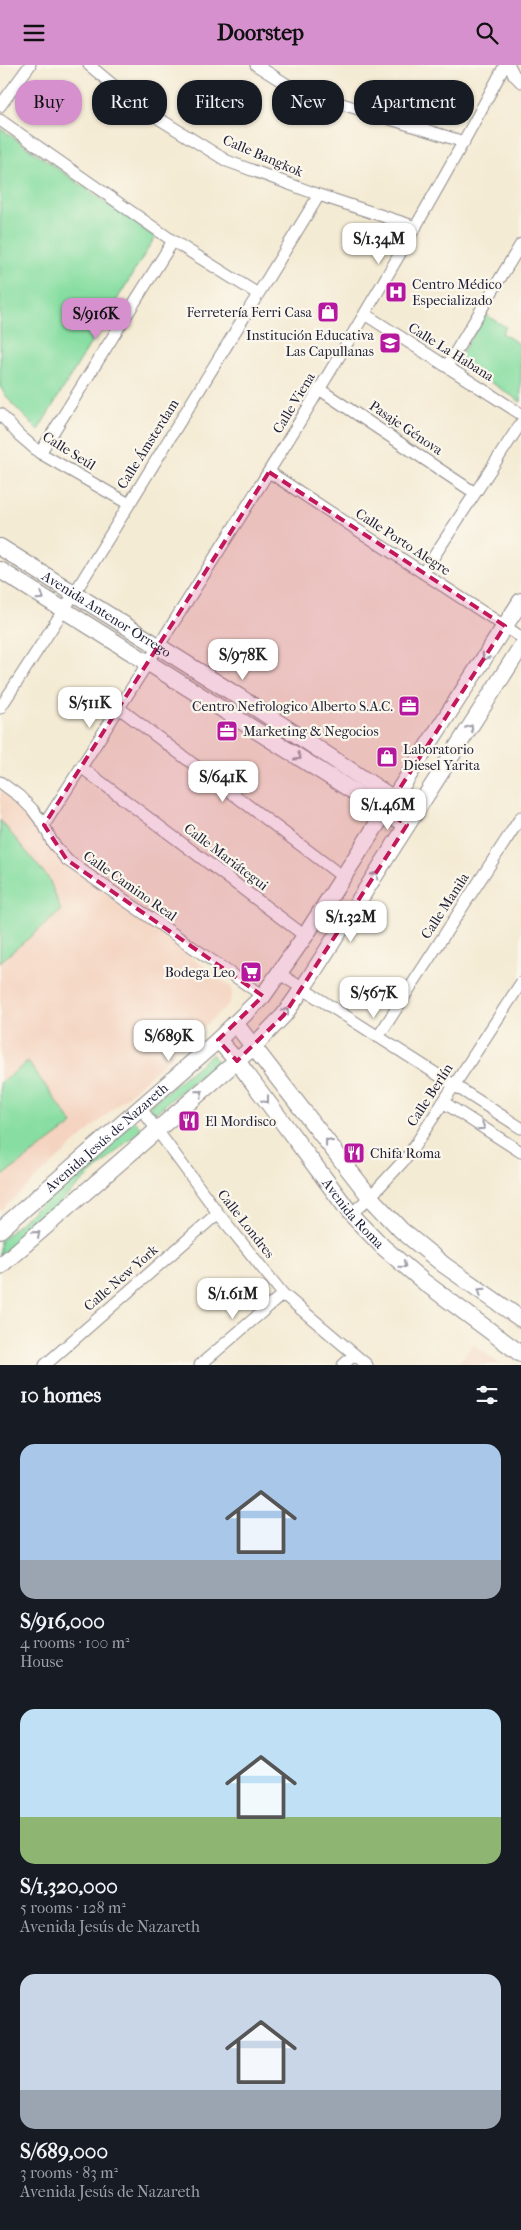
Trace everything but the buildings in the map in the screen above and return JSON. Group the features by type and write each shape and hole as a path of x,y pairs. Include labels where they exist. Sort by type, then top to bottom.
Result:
{"main road":[{"name":"Avenida Antenor Orrego","path":"0,547 242,698 389,805"},
{"name":"Avenida Antenor Orrego","path":"0,571 230,715 411,819"},
{"name":"Avenida Jesús de Nazareth","path":"0,1230 218,1040 263,996 343,877 521,601"},
{"name":"Avenida Jesús de Nazareth","path":"0,1266 254,1047 284,1015 521,647"},
{"path":"230,715 242,698"},
{"path":"425,749 446,764"},
{"name":"Avenida Roma","path":"235,1023 370,1197 408,1236 444,1265 521,1319"},
{"name":"Avenida Roma","path":"218,1040 237,1061 351,1214 383,1247 424,1282 521,1354"}],"street":[{"path":"0,106 30,65"},
{"name":"Calle Bangkok","path":"89,65 137,105 227,161 319,195 416,227"},
{"path":"256,65 294,89 464,142"},
{"path":"507,65 521,82"},
{"name":"Calle Viena","path":"44,825 269,472 366,315 507,65"},
{"path":"0,120 173,241 258,294"},
{"name":"Calle Ámsterdam","path":"0,708 74,594 319,195"},
{"path":"40,453 173,241"},
{"path":"446,366 521,244"},
{"name":"Calle La Habana","path":"366,315 521,414"},
{"name":"Pasaje Génova","path":"320,389 475,493"},
{"name":"Calle Seúl","path":"0,414 40,453 128,504"},
{"path":"423,573 521,423"},
{"name":"Calle Porto Alegre","path":"269,472 521,637"},
{"path":"119,708 343,877"},
{"name":"Calle Mariátegui","path":"81,767 305,935"},
{"name":"Calle Camino Real","path":"0,782 19,795 44,825 52,843 67,860 263,996"},
{"name":"Calle Manila","path":"378,1037 521,817"},
{"path":"280,973 521,1129"},
{"name":"Calle Berlín","path":"351,1214 370,1197 408,1156 521,983"},
{"path":"443,1102 521,1153"},
{"name":"Calle Londres","path":"140,1107 218,1213 282,1294 353,1356 366,1365"},
{"name":"Calle New York","path":"45,1365 218,1213"},
{"path":"200,1365 282,1294"},
{"path":"343,1365 353,1356"}],"highlighted area":[{"path":"269,472 505,626 385,811 407,825 284,1015 237,1061 218,1040 263,996 67,860 44,825"}],"shaded area":[{"path":"0,790 26,807 54,854 231,987 232,995 229,1004 0,1211"},
{"path":"473,1344 501,1365 457,1365"}],"green space":[{"path":"0,128 155,237 38,430 13,405 0,387"},
{"path":"486,315 506,327 502,333 521,345 521,402 457,360"},
{"path":"0,820 49,879 61,911 0,962"},
{"path":"212,1054 217,1061 154,1114 149,1106"},
{"path":"28,1062 73,1124 0,1178 0,1083"},
{"path":"134,1120 141,1129 0,1256 0,1241"}],"place":[{"name":"Centro Médico Especializado","path":"396,292"},
{"name":"Ferretería Ferri Casa","path":"328,312"},
{"name":"Institución Educativa Las Capullanas","path":"390,343"},
{"name":"Centro Nefrologico Alberto S.A.C.","path":"409,706"},
{"name":"Marketing & Negocios","path":"227,731"},
{"name":"Laboratorio Diesel Yarita","path":"387,757"},
{"name":"Bodega Leo","path":"251,972"},
{"name":"El Mordisco","path":"189,1121"},
{"name":"Chifa Roma","path":"354,1153"}]}
